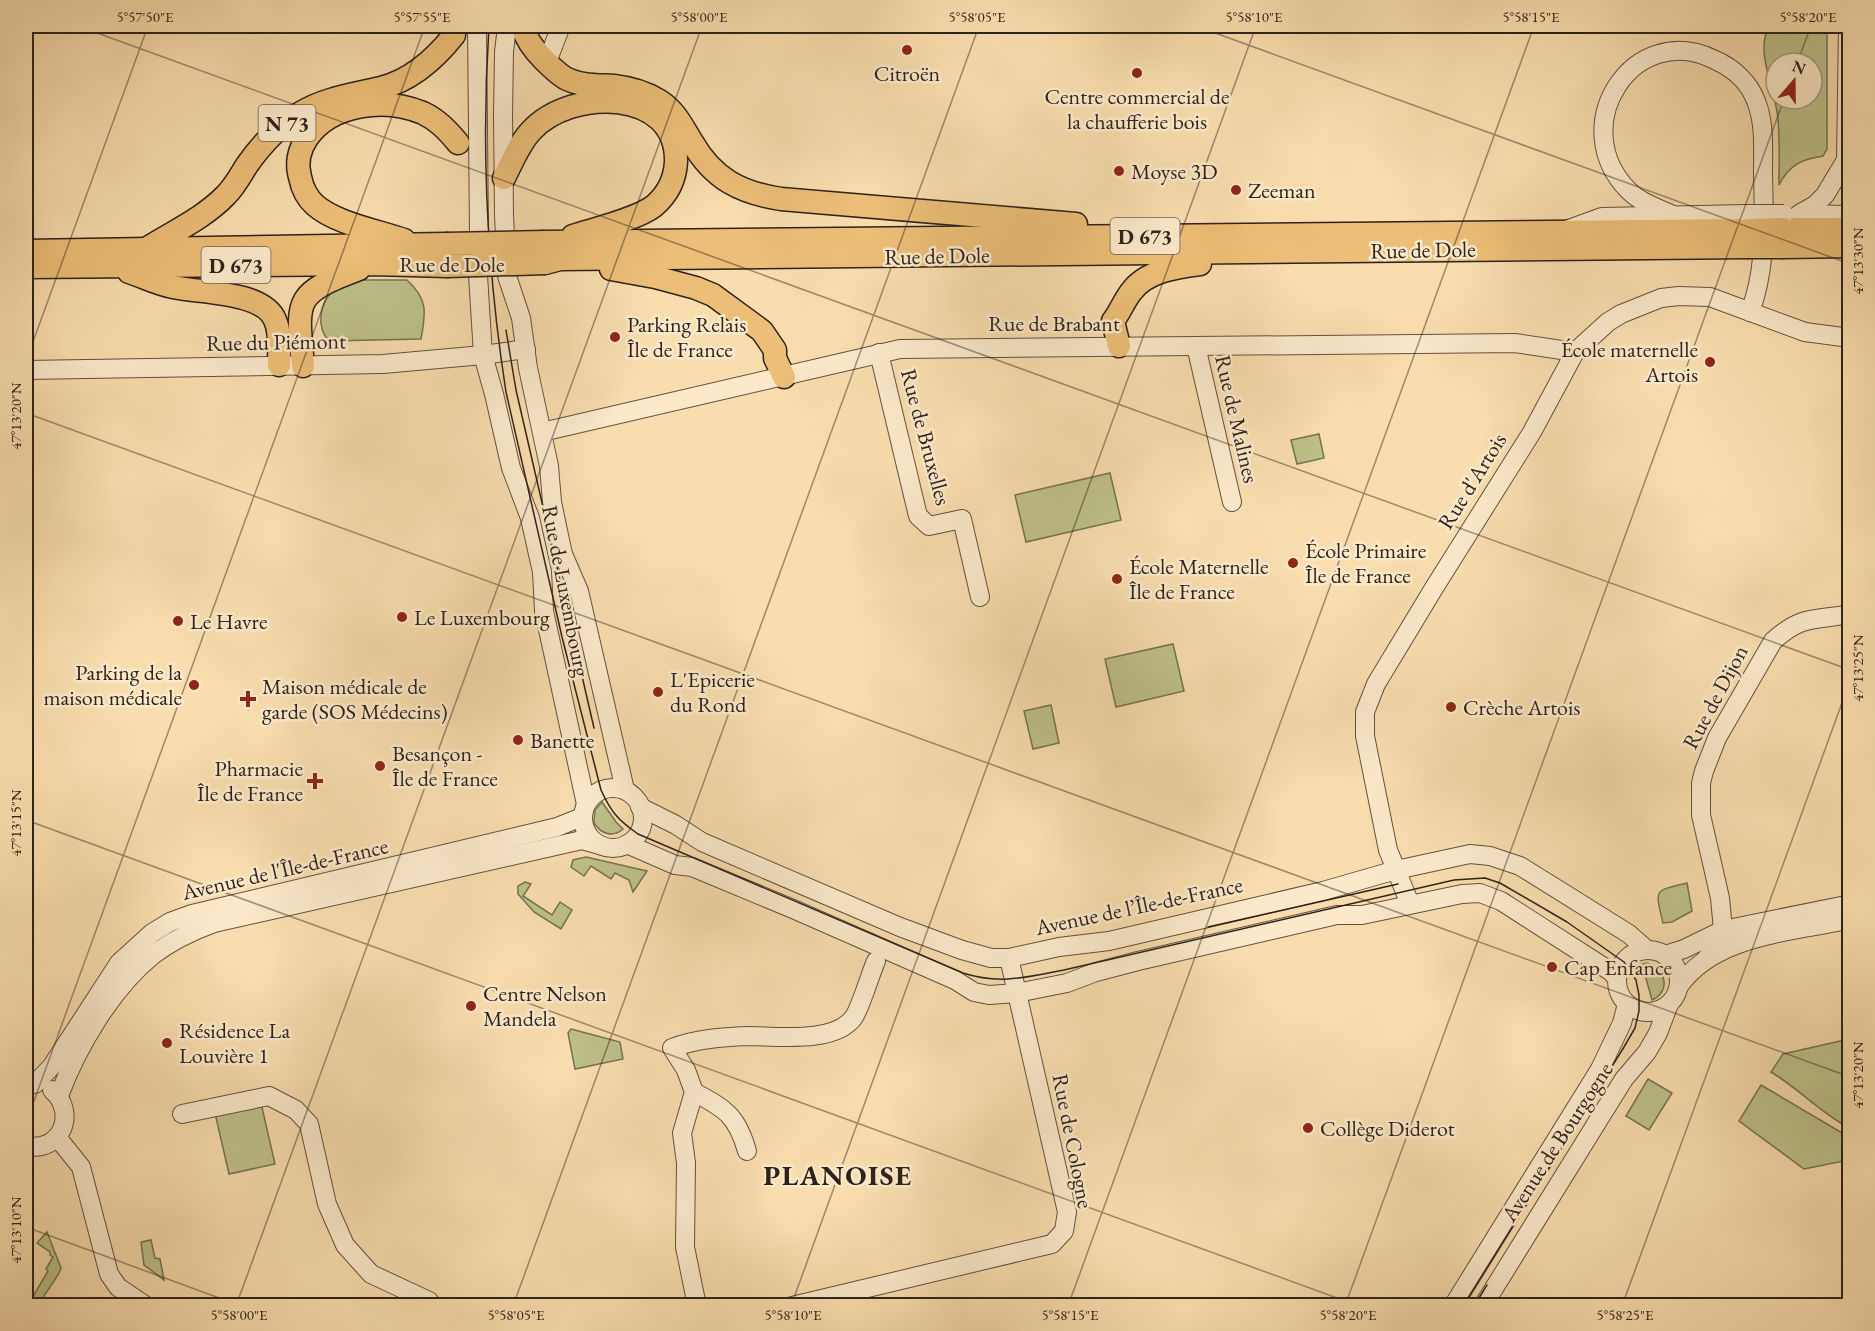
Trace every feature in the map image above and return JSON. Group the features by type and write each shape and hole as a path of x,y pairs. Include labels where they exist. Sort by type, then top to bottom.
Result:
{"main road":[{"path":"522,26 529,42 565,78 576,82 631,89 660,101 682,123 698,153 709,166 729,183 757,195 781,200 996,216 1194,235"},
{"name":"N 73","path":"145,249 205,214 219,203 236,184 262,145 285,124 316,105 333,98 400,81 432,60 457,30"},
{"path":"504,178 531,131 543,120 569,106 595,101 613,101 632,105 648,111 662,123 671,137 676,154 675,170 672,183 665,195 652,207 639,214 550,252"},
{"path":"420,246 349,222 314,204 304,190 299,175 298,158 303,144 322,120 341,111 366,105 390,105 424,114 437,121 458,143"},
{"name":"Rue de Dole","path":"550,252 1301,251 1747,230 1787,226 1850,229"},
{"name":"Rue de Dole","path":"1787,226 1850,246"},
{"name":"Rue de Dole","path":"26,267 373,264 446,255 1194,235 1747,230"},
{"name":"Rue de Dole","path":"26,251 420,246 446,255"},
{"path":"1119,346 1113,321 1131,291 1145,279 1173,267 1301,251"},
{"path":"550,252 655,277 713,295 762,331 775,350 775,358 783,377"},
{"path":"303,366 299,322 300,308 306,297 326,282 373,264"},
{"path":"114,267 172,287 243,298 260,303 275,319 278,331 279,365"}],"street":[{"name":"Rue de Luxembourg","path":"477,26 478,275 483,355 511,468 530,518 542,572 544,611 584,810"},
{"name":"Rue de Luxembourg","path":"507,26 503,67 507,276 521,318 563,554 579,591 625,790"},
{"path":"547,62 561,26"},
{"path":"1787,226 1825,195 1848,163 1848,26"},
{"name":"Rue de Dole","path":"1672,215 1648,204 1630,192 1617,177 1608,160 1602,126 1606,107 1614,88 1628,72 1644,61 1664,53 1684,51 1705,54 1725,64 1750,89 1760,114 1764,202 1762,264 1759,285 1750,312"},
{"path":"458,143 478,168"},
{"name":"Rue de Dole","path":"1561,231 1602,217 1672,215 1747,230 1787,226 1850,214"},
{"name":"Rue d'Artois","path":"1410,904 1388,850 1365,736 1365,712 1371,693 1532,432 1575,352 1608,322 1621,314 1661,298 1694,296 1710,297 1805,332 1850,338"},
{"name":"Rue de Brabant","path":"542,432 879,353 923,348 1515,343 1575,352"},
{"name":"Rue de Malines","path":"1196,346 1232,502"},
{"name":"Rue du Piémont","path":"26,370 383,364 526,350"},
{"name":"Rue de Bruxelles","path":"879,353 918,516 929,526 962,519 980,597"},
{"name":"Rue de Dijon","path":"1723,930 1720,898 1701,815 1701,783 1709,753 1773,640 1786,629 1800,622 1850,614"},
{"path":"610,788 625,790 634,797 640,807 643,816 642,826 638,834 627,844 619,847 600,845 590,838 584,828 584,810 595,793 601,790 610,788"},
{"name":"Avenue de l’Île-de-France","path":"640,807 676,825 702,842 900,927 991,958 1009,958 1059,947 1109,941 1470,854 1509,861 1534,873 1622,930 1647,950"},
{"name":"Avenue de l'Île-de-France","path":"30,1084 52,1066 119,963 152,933 170,922 192,914 556,827 584,810"},
{"name":"Avenue de l'Île-de-France","path":"59,1096 80,1050 125,984 153,955 192,931 214,922 582,840 600,845"},
{"path":"627,844 675,865 692,867 793,909 955,980 974,992 989,995 1017,993 1067,983 1096,972 1138,961 1327,917 1362,915 1480,892 1501,901 1610,971 1617,978"},
{"path":"1665,955 1684,949 1723,930 1841,906 1850,907"},
{"path":"1706,959 1737,944 1846,920 1850,915"},
{"path":"1679,986 1676,966 1665,955 1647,950 1629,956 1619,969 1617,978 1620,995 1627,1004 1639,1011 1655,1012 1669,1004 1686,976 1715,948 1723,930"},
{"name":"Rue de Cologne","path":"792,1305 1052,1244 1064,1231 1067,1212 1009,958"},
{"path":"697,1305 685,1247 686,1163 682,1133 694,1092 686,1070 672,1048 687,1042 708,1039 748,1036 794,1038 824,1034 840,1029 854,1018 876,961"},
{"name":"Avenue de Bourgogne","path":"1453,1305 1600,1069 1622,1023 1627,1004"},
{"name":"Avenue de Bourgogne","path":"1483,1305 1624,1079 1647,1052 1658,1034 1669,1004"},
{"path":"26,1146 41,1146 57,1137 65,1118 65,1110 59,1096 51,1089 30,1084"},
{"path":"694,1092 727,1111 742,1133 747,1152"},
{"path":"182,1114 269,1096 297,1110 309,1124 327,1204 345,1245 371,1274 433,1305"},
{"path":"57,1137 81,1167 109,1274 118,1287 146,1305"}],"green space":[{"path":"1770,26 1827,26 1827,149 1823,156 1797,164 1787,172 1779,185 1777,111 1824,111 1824,51 1764,51 1765,36"},
{"path":"356,280 407,280 419,293 424,306 421,339 329,341 321,322 325,301 334,290"},
{"path":"1319,434 1324,458 1297,464 1291,440"},
{"path":"1110,473 1121,520 1026,542 1015,495"},
{"path":"1173,644 1184,691 1116,707 1105,659"},
{"path":"1051,705 1059,743 1033,749 1024,711"},
{"path":"602,802 623,829 619,832 607,834 594,823 595,810"},
{"path":"586,857 647,871 633,892 629,880 615,873 611,879 591,866 584,876 571,867 573,860"},
{"path":"525,882 531,884 523,896 552,915 560,902 572,910 561,929 534,912 518,894 518,886"},
{"path":"1687,883 1692,911 1672,922 1663,923 1659,893 1662,890"},
{"path":"1647,963 1658,970 1664,980 1662,991 1652,1000 1642,964"},
{"path":"571,1029 620,1042 623,1059 575,1069 568,1033"},
{"path":"1850,1039 1849,1128 1771,1072 1783,1054"},
{"path":"1648,1079 1672,1093 1649,1130 1626,1116"},
{"path":"1761,1085 1849,1137 1849,1160 1804,1169 1739,1121"},
{"path":"261,1103 275,1164 229,1174 215,1113"},
{"path":"47,1232 61,1268 38,1305 26,1305 26,1297 31,1300 48,1271 46,1269 53,1257 37,1243"},
{"path":"151,1240 155,1258 160,1259 164,1280 144,1265 141,1242"}],"tram line":[{"path":"489,26 486,118 487,209 494,300 506,392 562,637 601,790 612,810 620,820 638,834 963,973 989,979 1014,979 1064,970 1454,880 1485,878 1500,883 1567,922 1624,962 1636,980 1639,1011 1635,1028 1463,1306"},
{"path":"506,330 516,390 594,728"},
{"path":"1208,927 1398,884"},
{"path":"1474,1306 1487,1285"}],"place":[{"name":"Citroën","path":"907,50"},
{"name":"Centre commercial de la chaufferie bois","path":"1137,73"},
{"name":"Moyse 3D","path":"1119,171"},
{"name":"Zeeman","path":"1236,190"},
{"name":"Parking Relais Île de France","path":"615,337"},
{"name":"École maternelle Artois","path":"1710,362"},
{"name":"École Primaire Île de France","path":"1293,563"},
{"name":"École Maternelle Île de France","path":"1117,579"},
{"name":"Le Luxembourg","path":"402,617"},
{"name":"Le Havre","path":"178,621"},
{"name":"Parking de la maison médicale","path":"194,685"},
{"name":"L'Epicerie du Rond","path":"658,692"},
{"name":"Maison médicale de garde (SOS Médecins)","path":"248,699"},
{"name":"Crèche Artois","path":"1451,707"},
{"name":"Banette","path":"518,740"},
{"name":"Besançon - Île de France","path":"380,766"},
{"name":"Pharmacie Île de France","path":"315,781"},
{"name":"Cap Enfance","path":"1552,967"},
{"name":"Centre Nelson Mandela","path":"471,1006"},
{"name":"Résidence La Louvière 1","path":"167,1043"},
{"name":"Collège Diderot","path":"1308,1128"}],"district":[{"name":"PLANOISE","path":"838,1175"}]}
